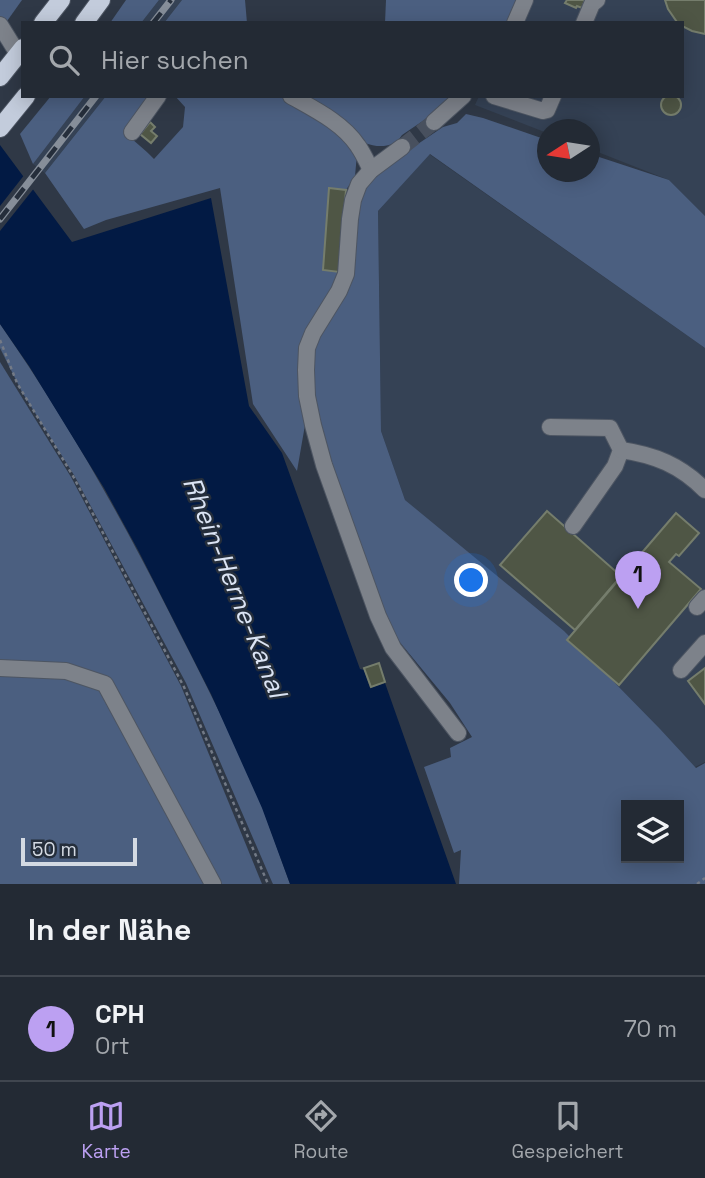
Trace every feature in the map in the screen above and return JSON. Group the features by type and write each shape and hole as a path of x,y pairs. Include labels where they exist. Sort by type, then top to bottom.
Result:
{"main road":[{"path":"45,21 61,0"},
{"path":"85,21 101,0"},
{"path":"0,77 20,51"},
{"path":"3,125 24,98"}],"street":[{"path":"516,21 525,0"},
{"path":"585,21 597,0"},
{"path":"0,25 20,51"},
{"path":"132,132 157,98"},
{"path":"294,98 346,132 359,147 371,170"},
{"path":"434,122 461,98"},
{"path":"501,98 543,111 547,110 552,98"},
{"path":"402,147 371,170 359,184 350,219 346,274 307,348 307,396 324,465 378,616 393,648 458,733"},
{"path":"550,427 610,428 621,450 615,466 573,526"},
{"path":"621,450 638,452 668,462 692,477 705,490"},
{"path":"681,670 705,643"},
{"path":"0,668 66,671 105,684 213,884"}],"path":[{"path":"0,340 17,383 73,476 184,687 268,884"},
{"path":"697,884 705,878"}],"shaded area":[{"path":"0,0 22,0 0,31"},
{"path":"126,0 159,0 143,21 111,21"},
{"path":"159,0 182,0 166,21 143,21"},
{"path":"182,0 245,0 247,21 166,21"},
{"path":"386,0 519,0 511,21 385,21"},
{"path":"520,0 705,0 705,216 669,180 600,153 600,119 537,119 537,129 475,105 478,98 684,98 684,21 511,21"},
{"path":"49,98 83,98 33,164 20,134"},
{"path":"83,98 104,98 45,173 33,164"},
{"path":"104,98 150,98 125,132 154,159 183,127 185,107 177,98 287,98 343,133 357,154 355,176 346,190 329,189 323,270 339,272 336,285 319,311 297,471 253,404 220,188 106,220 84,229 45,173"},
{"path":"300,98 448,98 439,110 390,145 375,146 365,143"},
{"path":"466,114 537,137 537,182 600,182 600,157 669,180 705,216 705,348 430,154 378,211 381,431 405,500 564,631 696,768 705,763 705,884 459,884 461,850 454,853 424,767 451,757 450,748 472,737 450,703 398,640 379,598 336,480 313,403 311,351 328,318 363,190 373,177 443,127 457,123"},
{"path":"429,154 705,348 705,762 695,767 405,500 381,431 378,211"},
{"path":"0,324 68,429 150,575 242,759 290,884 273,884 186,683 74,475 22,392 0,348"},
{"path":"0,362 71,477 181,686 262,884 0,884"}],"water":[{"name":"Rhein-Herne-Kanal","path":"0,145 72,242 211,198 249,406 282,453 360,669 364,670 370,688 385,683 456,884 290,884 262,808 211,694 138,550 104,488 0,324"}],"pier":[{"path":"25,174 35,187 0,231 0,206"}],"building":[{"path":"567,0 585,0 582,8 576,8 565,3"},
{"path":"665,0 705,0 705,34 684,27 684,21 676,21"},
{"path":"664,98 678,98 680,109 675,114 667,114 662,109"},
{"path":"150,122 155,127 151,131 157,136 151,143 140,134"},
{"path":"329,188 346,190 339,272 323,270"},
{"path":"547,511 621,576 575,630 500,565"},
{"path":"676,513 699,533 679,556 676,554 669,562 701,589 619,685 567,640"},
{"path":"379,663 385,682 371,687 364,668"},
{"path":"705,668 705,704 688,681"}],"tunnel":[{"path":"402,147 434,122"}],"railway":[{"path":"155,21 171,0"},
{"path":"0,219 94,98"}],"place":[{"name":"CPH","path":"638,609"}]}
